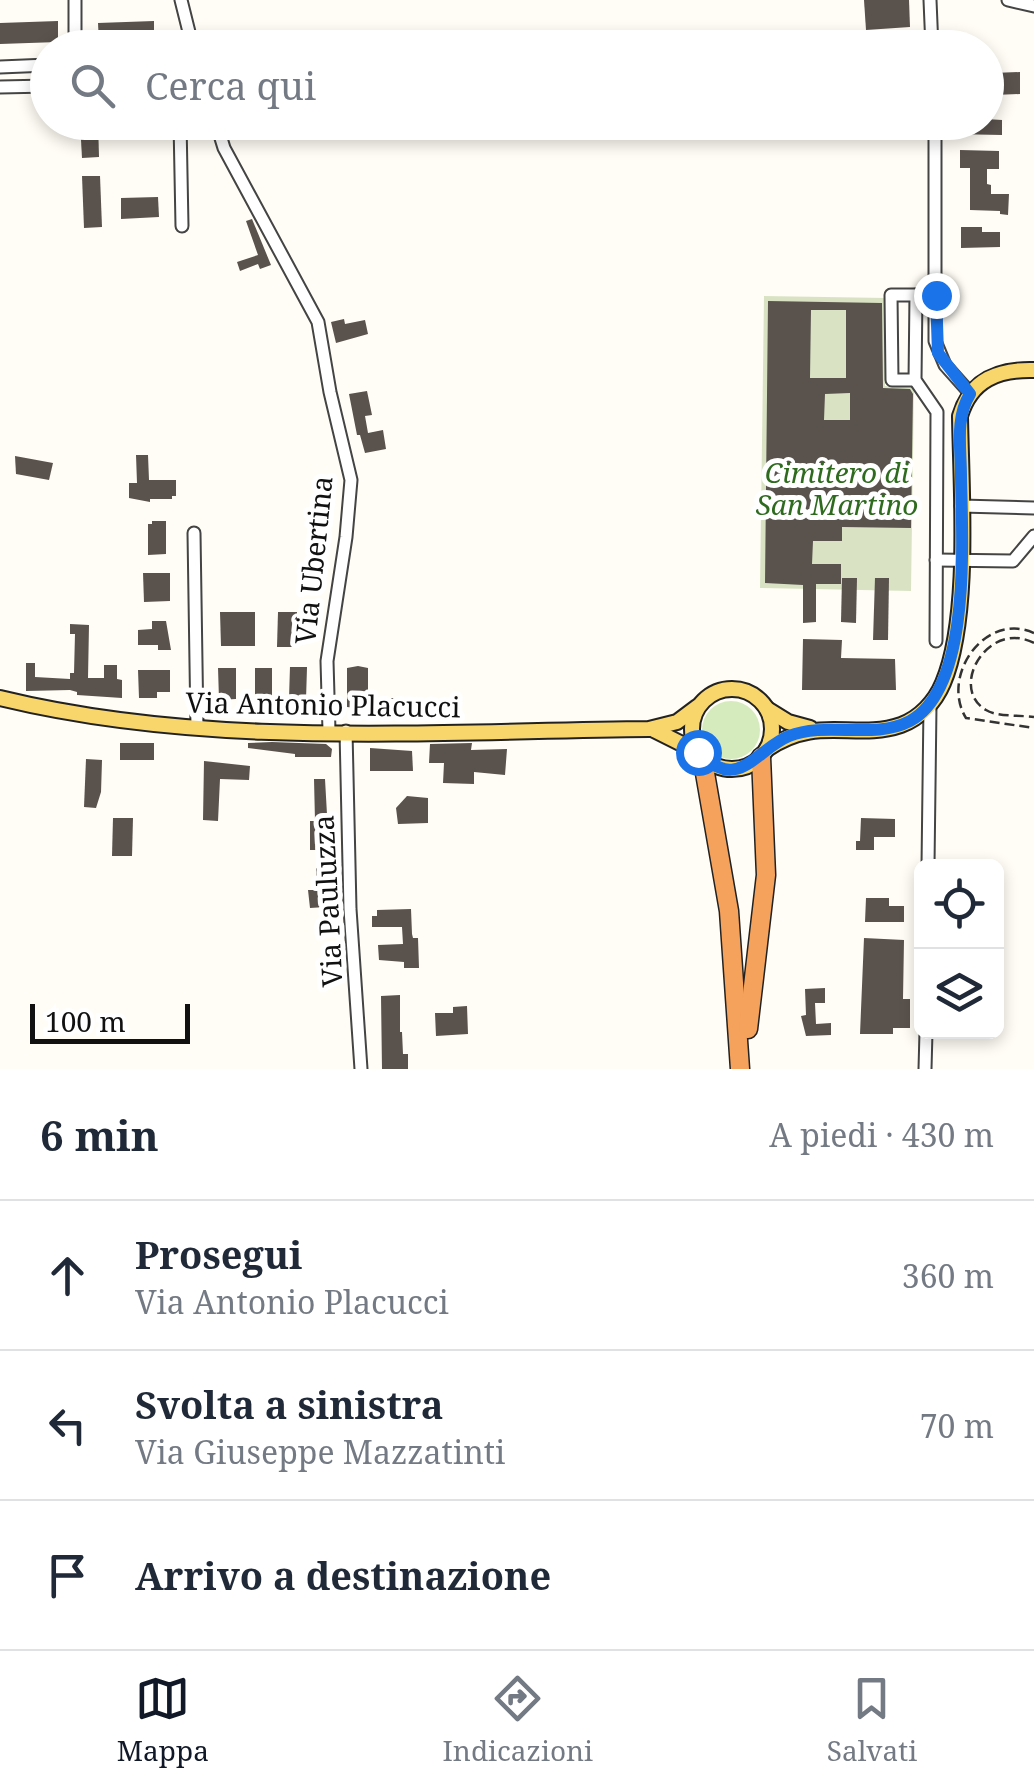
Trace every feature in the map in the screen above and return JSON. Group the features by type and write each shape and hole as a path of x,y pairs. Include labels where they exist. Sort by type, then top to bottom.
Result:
{"highway":[{"path":"742,1069 766,875 764,753"},
{"path":"700,754 729,911 742,1069"}],"main road":[{"path":"930,706 943,683 952,649 961,561 960,416 970,394 996,373 1034,370"},
{"name":"Via Antonio Placucci","path":"0,698 96,718 197,728 329,732 649,729 676,722 713,693 737,688 759,698 788,722 815,730"},
{"name":"Via Antonio Placucci","path":"649,729 675,738 725,769 738,769 789,736 815,730 892,728 905,724 930,706"},
{"path":"697,708 692,734 700,754"},
{"path":"764,753 772,729 768,709"}],"street":[{"path":"75,0 75,30"},
{"path":"181,0 188,30"},
{"path":"930,0 931,30"},
{"path":"1008,0 1034,6"},
{"path":"0,67 30,66"},
{"path":"0,88 30,87"},
{"path":"180,140 182,226"},
{"name":"Via Ubertina","path":"222,140 318,322 351,480 327,661 329,732"},
{"path":"934,140 938,353 970,394"},
{"path":"916,380 892,380 891,295 916,302 936,302"},
{"path":"916,302 916,380 938,412 936,640"},
{"path":"937,490 961,498 1034,508"},
{"path":"194,532 197,728"},
{"path":"936,560 1013,562 1034,536"},
{"path":"928,859 930,706"},
{"name":"Via Pauluzza","path":"346,732 350,909 361,1069"},
{"path":"925,1069 926,1039"}],"path":[{"path":"1034,632 1022,627 996,629 975,644 958,693 959,706 966,718 1034,728"},
{"path":"1034,643 1021,636 997,640 982,652 971,684 975,700 988,712 1034,717"}],"green space":[{"name":"Cimitero di San Martino","path":"764,296 886,298 885,386 914,388 911,591 760,588"},
{"path":"731,701 752,709 760,730 752,751 731,759 710,751 702,730 710,709"}],"building":[{"path":"864,0 909,0 910,27 866,30"},
{"path":"58,21 58,30 30,30 30,43 0,44 0,23"},
{"path":"154,21 154,30 98,30 98,23"},
{"path":"1020,72 1020,94 1004,95 1004,73"},
{"path":"81,140 99,140 99,157 82,158"},
{"path":"960,150 999,151 999,169 987,169 987,184 991,185 991,194 1009,194 1008,215 970,210 970,168 960,168"},
{"path":"82,176 100,176 102,227 84,228"},
{"path":"158,197 159,217 121,219 121,198"},
{"path":"252,219 271,265 260,269 258,264 240,271 237,262 258,255 246,221"},
{"path":"961,227 1000,232 1000,247 961,248"},
{"name":"Cimitero di San Martino","path":"768,301 882,303 883,388 910,389 913,394 911,528 842,527 842,541 813,541 812,564 841,564 841,584 816,584 816,622 803,623 803,585 765,583","holes":["811,310 846,310 846,378 810,378","850,393 850,420 824,420 825,394"]},
{"path":"344,319 345,324 365,320 368,334 336,343 331,322"},
{"path":"367,391 372,415 365,416 368,433 383,430 386,449 365,453 357,435 349,394"},
{"path":"136,455 148,455 149,480 176,480 176,496 150,502 129,498 129,483 137,483"},
{"path":"15,456 53,463 49,480 16,474"},
{"path":"166,521 166,554 148,555 148,524"},
{"path":"143,573 170,573 170,601 144,602"},
{"path":"842,578 857,578 856,623 841,622"},
{"path":"875,578 889,578 888,640 873,640"},
{"path":"220,612 255,612 255,646 221,646"},
{"path":"278,612 297,612 297,647 277,647"},
{"path":"152,621 166,621 171,650 138,645 138,630 152,629"},
{"path":"70,624 89,625 88,678 104,678 104,665 117,665 122,698 77,695 70,690 26,691 26,663 35,663 35,677 70,679 70,673 74,673 75,634 70,634"},
{"path":"803,639 842,640 841,658 895,659 896,690 802,690"},
{"path":"290,667 307,667 306,699 289,698"},
{"path":"218,668 236,668 236,699 219,700"},
{"path":"255,668 272,668 272,699 255,699"},
{"path":"347,668 368,668 368,698 397,698 397,713 347,707"},
{"path":"138,670 170,670 170,692 157,692 157,698 139,698"},
{"path":"120,743 154,743 154,760 120,760"},
{"path":"248,743 326,744 332,749 331,757 295,757 248,748"},
{"path":"472,743 471,750 507,749 505,775 474,772 474,784 443,783 444,763 429,763 430,744"},
{"path":"370,748 412,751 413,771 370,771"},
{"path":"86,759 102,760 96,808 84,807"},
{"path":"204,761 250,766 249,780 220,779 218,821 203,820"},
{"path":"314,779 325,779 329,850 310,850 310,821 315,821"},
{"path":"407,796 428,798 428,823 398,824 396,808"},
{"path":"113,818 133,818 132,856 112,856"},
{"path":"861,818 895,819 895,837 874,837 874,850 856,850"},
{"path":"335,867 341,906 310,908 308,890 317,890 316,868"},
{"path":"866,898 889,898 889,906 904,906 904,922 865,922"},
{"path":"411,909 412,934 418,938 419,968 379,960 378,945 403,944 402,927 372,927 372,916 377,916 377,910"},
{"path":"864,938 904,940 903,999 910,999 910,1028 893,1028 893,1034 860,1034"},
{"path":"825,988 825,1003 815,1003 816,1024 831,1023 831,1035 806,1036 801,1016 806,1015 805,989"},
{"path":"400,995 400,1032 403,1054 408,1054 408,1069 382,1069 381,996"},
{"path":"467,1006 468,1034 436,1036 435,1013 453,1013 453,1007"}],"route":[{"path":"698,752 712,764 738,769 750,765 778,742 800,733 892,728 919,716 930,706 943,683 952,649 961,561 960,416 970,394 938,353 936,295"}]}
